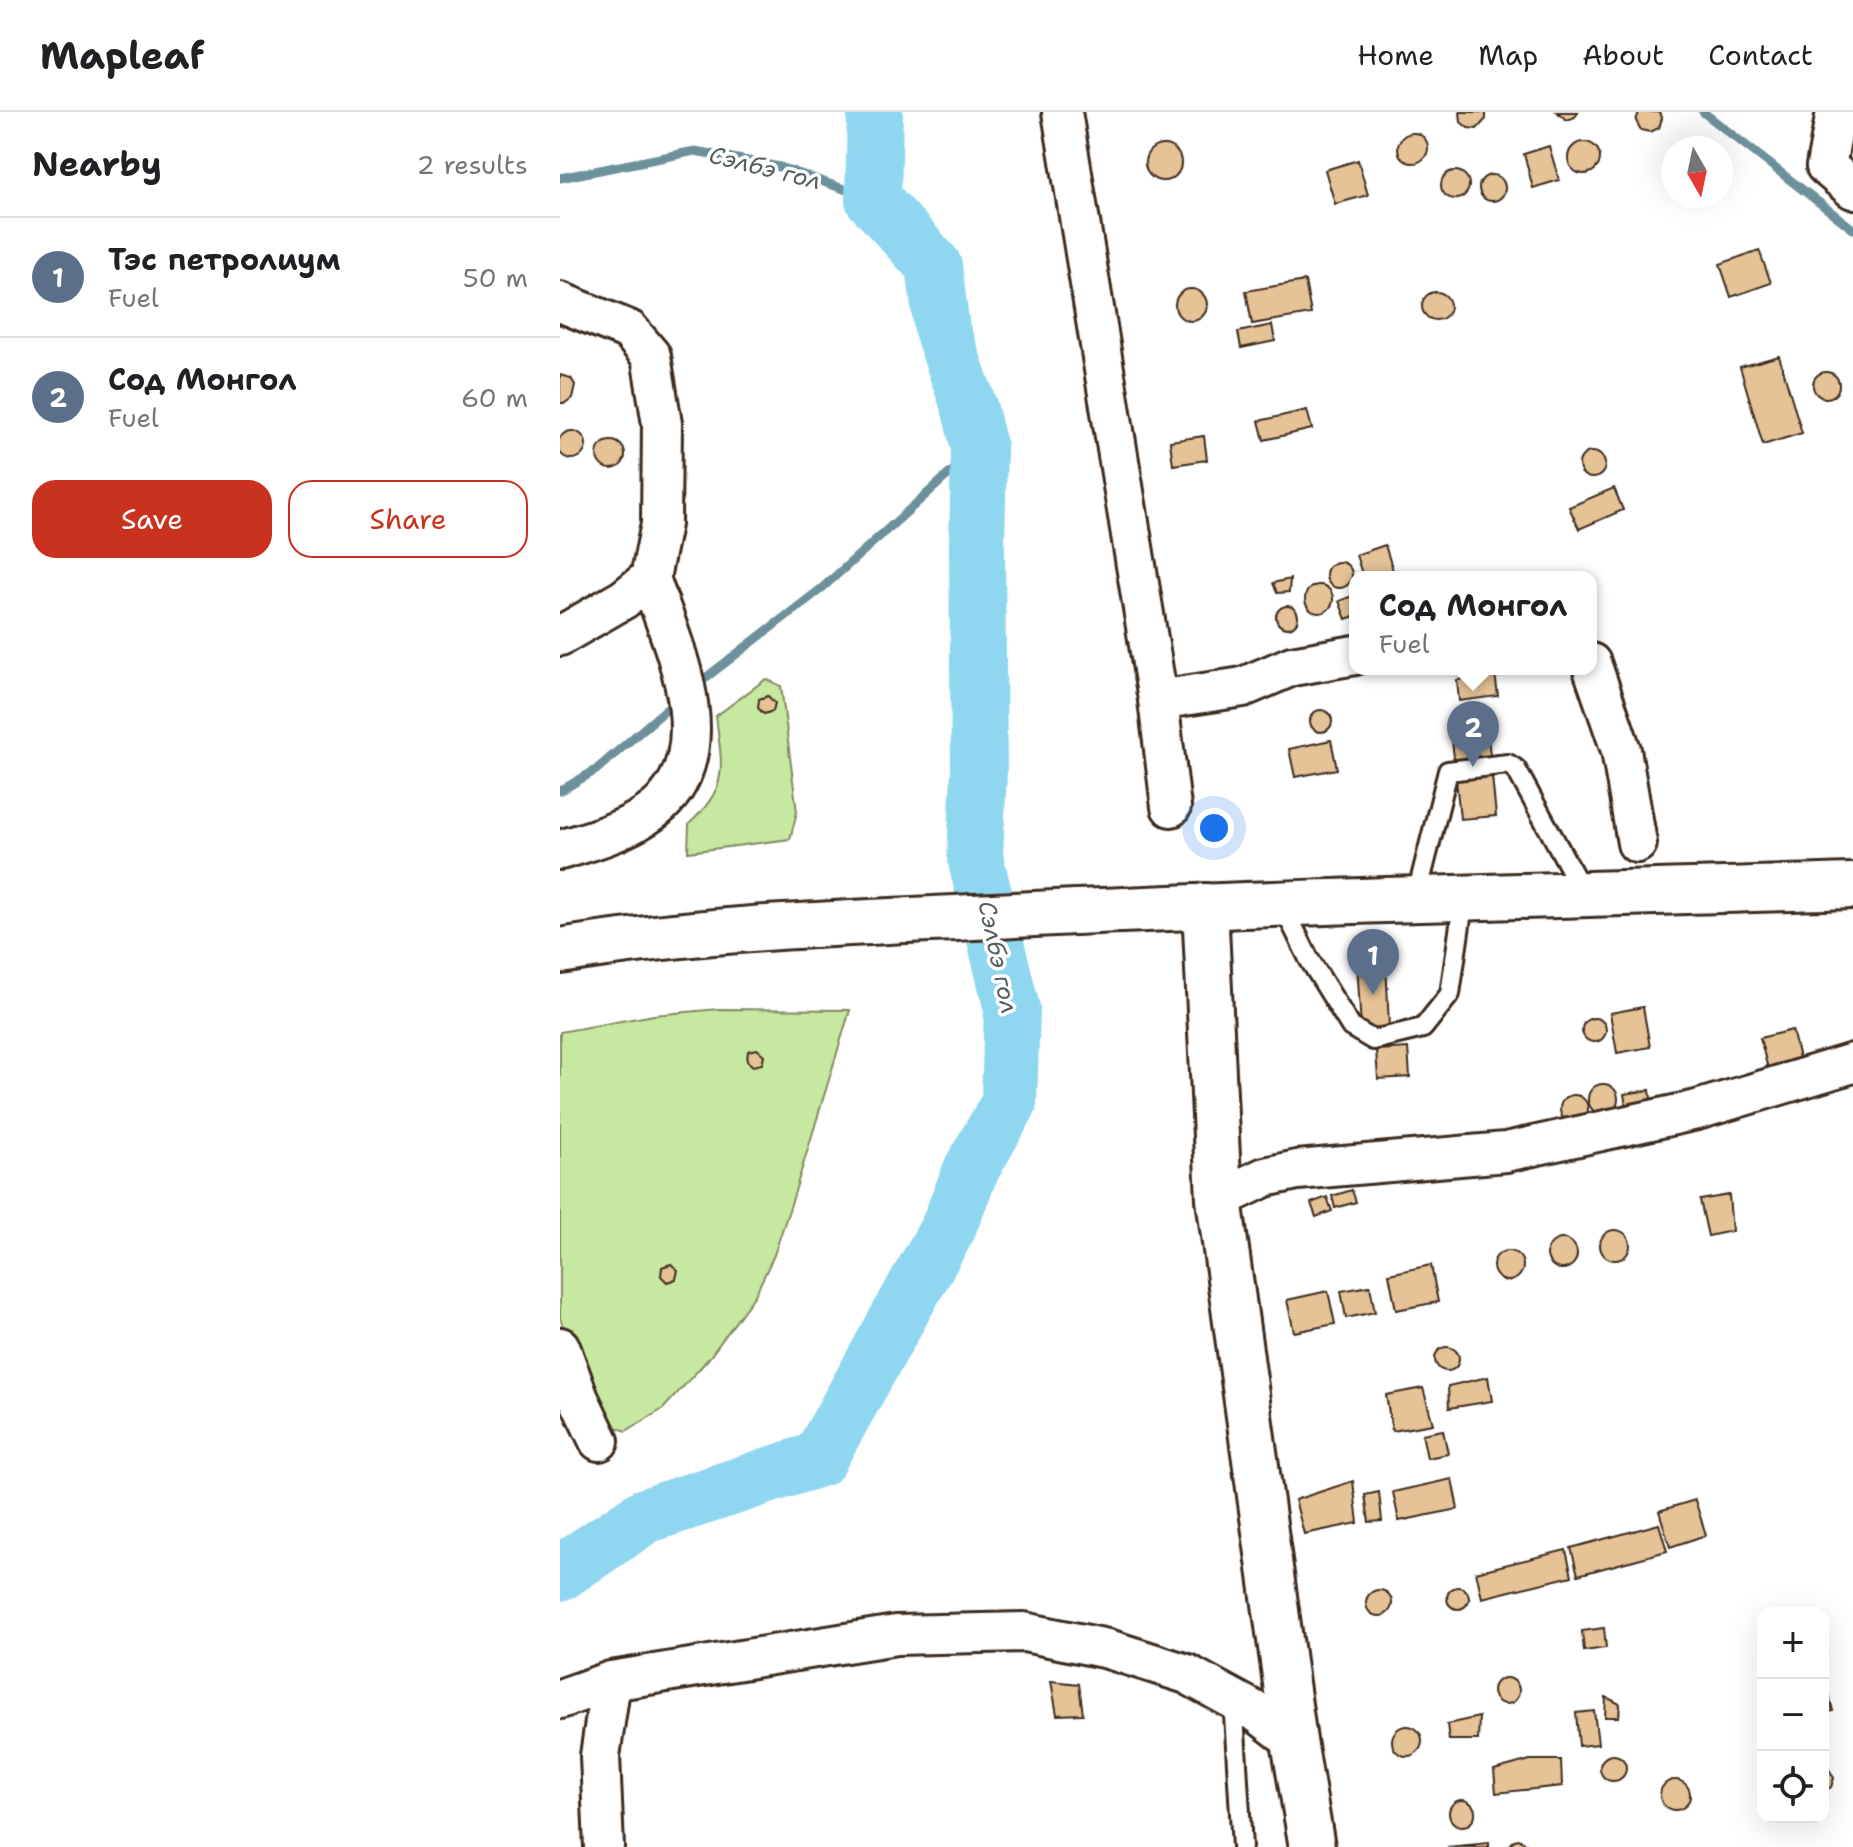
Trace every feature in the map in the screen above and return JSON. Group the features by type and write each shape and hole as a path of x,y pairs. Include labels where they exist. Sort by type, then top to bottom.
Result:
{"main road":[{"path":"560,951 630,940 809,925 1281,903 1853,886"},
{"path":"1205,906 1219,1199 1294,1741 1312,1847"}],"street":[{"path":"1062,112 1158,700 1171,807"},
{"path":"1836,112 1826,166 1853,189"},
{"path":"560,302 629,330 651,356 662,424 661,524 650,578 680,667 692,725 681,775 664,802 620,829 560,850"},
{"path":"560,636 624,599 650,578"},
{"path":"1158,700 1243,687 1292,666 1349,656"},
{"path":"1595,675 1621,750 1637,843"},
{"path":"1219,1199 1265,1177 1297,1170 1506,1152 1697,1110 1853,1063"},
{"path":"560,1347 599,1441"},
{"path":"560,1699 611,1681 896,1635 1024,1632 1122,1653 1187,1674 1233,1698 1294,1741"},
{"path":"604,1847 600,1756 611,1681"}],"lane":[{"path":"1416,898 1448,771 1508,764 1516,769 1585,894"},
{"path":"1281,903 1309,959 1351,1027 1373,1040 1423,1028 1450,994 1464,897"},
{"path":"1233,1698 1242,1847"}],"green space":[{"path":"766,679 781,686 797,812 790,839 688,852 689,824 711,798 720,775 716,716"},
{"path":"719,1009 850,1010 774,1255 755,1295 709,1358 663,1409 626,1431 613,1426 587,1390 560,1318 560,1032 654,1015"}],"building":[{"path":"1460,112 1486,112 1486,119 1477,129 1468,128 1461,122"},
{"path":"1557,112 1578,112 1567,120"},
{"path":"1639,112 1659,112 1662,118 1659,128 1650,132 1641,130 1636,121"},
{"path":"1413,133 1424,137 1428,148 1424,159 1413,163 1402,159 1398,148 1402,137"},
{"path":"1584,142 1595,147 1600,158 1595,169 1584,174 1573,169 1568,158 1573,147"},
{"path":"1163,145 1176,150 1181,163 1176,176 1163,181 1150,176 1145,163 1150,150"},
{"path":"1549,146 1559,180 1533,188 1524,154"},
{"path":"1358,160 1368,195 1335,204 1325,170"},
{"path":"1455,171 1465,175 1469,185 1465,195 1455,199 1445,195 1441,185 1445,175"},
{"path":"1492,175 1501,179 1505,188 1501,197 1492,201 1483,197 1479,188 1483,179"},
{"path":"1759,250 1771,283 1731,297 1720,264"},
{"path":"1305,281 1311,314 1252,324 1246,291"},
{"path":"1191,289 1203,293 1207,305 1203,317 1191,321 1179,317 1175,305 1179,293"},
{"path":"1436,292 1446,296 1450,306 1446,316 1436,320 1426,316 1422,306 1426,296"},
{"path":"1272,325 1275,341 1241,348 1238,332"},
{"path":"1779,356 1802,433 1763,445 1740,367"},
{"path":"1826,372 1835,376 1839,385 1835,394 1826,398 1817,394 1813,385 1817,376"},
{"path":"560,375 571,378 575,385 572,398 565,403 560,403"},
{"path":"1307,410 1312,429 1264,440 1259,421"},
{"path":"572,431 582,435 586,445 582,455 572,459 562,455 558,445 562,435"},
{"path":"1204,436 1207,460 1173,465 1170,441"},
{"path":"611,441 621,445 625,455 621,465 611,469 601,465 597,455 601,445"},
{"path":"1592,452 1601,456 1605,465 1601,474 1592,478 1583,474 1579,465 1583,456"},
{"path":"1614,488 1623,510 1579,529 1569,507"},
{"path":"1385,545 1393,571 1361,571 1356,555"},
{"path":"1334,563 1344,563 1351,570 1349,583 1344,587 1334,587 1327,580 1327,570"},
{"path":"1290,579 1289,592 1277,593 1273,583"},
{"path":"1319,585 1329,589 1333,599 1329,609 1319,613 1309,609 1305,599 1309,589"},
{"path":"1349,597 1349,618 1346,619 1339,601"},
{"path":"1287,606 1295,609 1298,617 1295,625 1287,628 1279,625 1276,617 1279,609"},
{"path":"1495,675 1498,696 1459,701 1457,680"},
{"path":"768,696 775,703 773,711 764,714 758,708 759,699"},
{"path":"1321,710 1329,713 1332,721 1329,729 1321,732 1313,729 1310,721 1313,713"},
{"path":"1486,716 1496,816 1460,819 1450,719"},
{"path":"1331,740 1337,769 1295,777 1289,749"},
{"path":"1386,961 1389,1027 1361,1029 1357,962"},
{"path":"1643,1007 1650,1047 1617,1053 1610,1013"},
{"path":"1594,1018 1605,1025 1606,1030 1599,1041 1594,1042 1583,1035 1582,1030 1589,1019"},
{"path":"1792,1030 1800,1062 1768,1069 1760,1038"},
{"path":"1408,1048 1410,1077 1378,1079 1376,1050"},
{"path":"757,1049 764,1055 762,1064 753,1066 747,1061 748,1051"},
{"path":"1603,1084 1609,1085 1617,1093 1617,1105 1609,1113 1603,1114 1597,1113 1589,1105 1588,1099 1589,1093 1597,1085"},
{"path":"1650,1090 1652,1108 1627,1112 1624,1094"},
{"path":"1574,1095 1584,1099 1588,1109 1584,1119 1574,1123 1564,1119 1560,1109 1564,1099"},
{"path":"1352,1190 1356,1202 1335,1208 1332,1196"},
{"path":"1729,1195 1732,1231 1708,1236 1700,1200"},
{"path":"1327,1197 1332,1211 1316,1217 1311,1203"},
{"path":"1615,1230 1626,1234 1630,1245 1626,1256 1615,1260 1604,1256 1600,1245 1604,1234"},
{"path":"1562,1239 1573,1243 1577,1254 1573,1265 1562,1269 1551,1265 1547,1254 1551,1243"},
{"path":"1508,1251 1519,1255 1523,1266 1519,1277 1508,1281 1497,1277 1493,1266 1497,1255"},
{"path":"671,1264 678,1270 676,1279 667,1282 661,1276 662,1267"},
{"path":"1431,1265 1438,1302 1396,1310 1389,1274"},
{"path":"1370,1286 1375,1312 1346,1318 1341,1291"},
{"path":"1328,1291 1335,1324 1294,1332 1287,1300"},
{"path":"1447,1347 1458,1354 1459,1359 1452,1370 1447,1371 1436,1364 1435,1359 1442,1348"},
{"path":"1488,1377 1492,1401 1449,1408 1448,1386"},
{"path":"1423,1388 1433,1424 1392,1431 1386,1395"},
{"path":"1443,1430 1448,1454 1427,1458 1422,1434"},
{"path":"1452,1479 1458,1509 1399,1521 1393,1492"},
{"path":"1353,1481 1358,1523 1304,1534 1295,1500"},
{"path":"1379,1492 1382,1521 1369,1522 1365,1495"},
{"path":"1695,1500 1706,1535 1670,1547 1659,1511"},
{"path":"1659,1524 1667,1551 1578,1575 1571,1548"},
{"path":"1566,1550 1572,1576 1482,1598 1476,1572"},
{"path":"1458,1587 1466,1590 1469,1598 1466,1606 1458,1609 1450,1606 1447,1598 1450,1590"},
{"path":"1379,1590 1388,1594 1392,1603 1388,1612 1379,1616 1370,1612 1366,1603 1370,1594"},
{"path":"1604,1628 1606,1648 1584,1651 1582,1631"},
{"path":"1506,1678 1515,1682 1519,1691 1515,1700 1506,1704 1497,1700 1493,1691 1497,1682"},
{"path":"1051,1681 1079,1684 1083,1714 1057,1715"},
{"path":"1606,1697 1620,1704 1619,1717 1605,1717"},
{"path":"1594,1711 1598,1744 1579,1746 1576,1713"},
{"path":"1479,1717 1478,1740 1449,1740 1447,1724"},
{"path":"1407,1726 1418,1730 1422,1741 1418,1752 1407,1756 1396,1752 1392,1741 1396,1730"},
{"path":"1613,1755 1622,1759 1626,1768 1622,1777 1613,1781 1604,1777 1600,1768 1604,1759"},
{"path":"1530,1760 1561,1760 1562,1786 1496,1793 1494,1770"},
{"path":"1829,1769 1834,1778 1829,1788"},
{"path":"1675,1780 1686,1784 1690,1795 1686,1806 1675,1810 1664,1806 1660,1795 1664,1784"},
{"path":"1462,1800 1471,1804 1475,1813 1471,1822 1462,1826 1453,1822 1449,1813 1453,1804"},
{"path":"1519,1839 1530,1847 1508,1847 1514,1840"},
{"path":"1489,1843 1489,1847 1447,1847"}],"waterway":[{"name":"Сэлбэ гол","path":"560,1573 645,1516 819,1459 948,1228 971,1170 1009,1103 1012,1009 975,857 979,772 979,447 969,406 942,330 934,266 873,199 875,112"},
{"path":"1703,112 1853,229"},
{"name":"Сэлбэ гол","path":"560,178 695,151 780,167 873,199"},
{"path":"695,686 821,589 979,447"},
{"path":"560,791 596,770 677,700"}],"place":[{"name":"Сод Монгол","path":"1473,767"},
{"name":"Тэс петролиум","path":"1373,995"}]}
